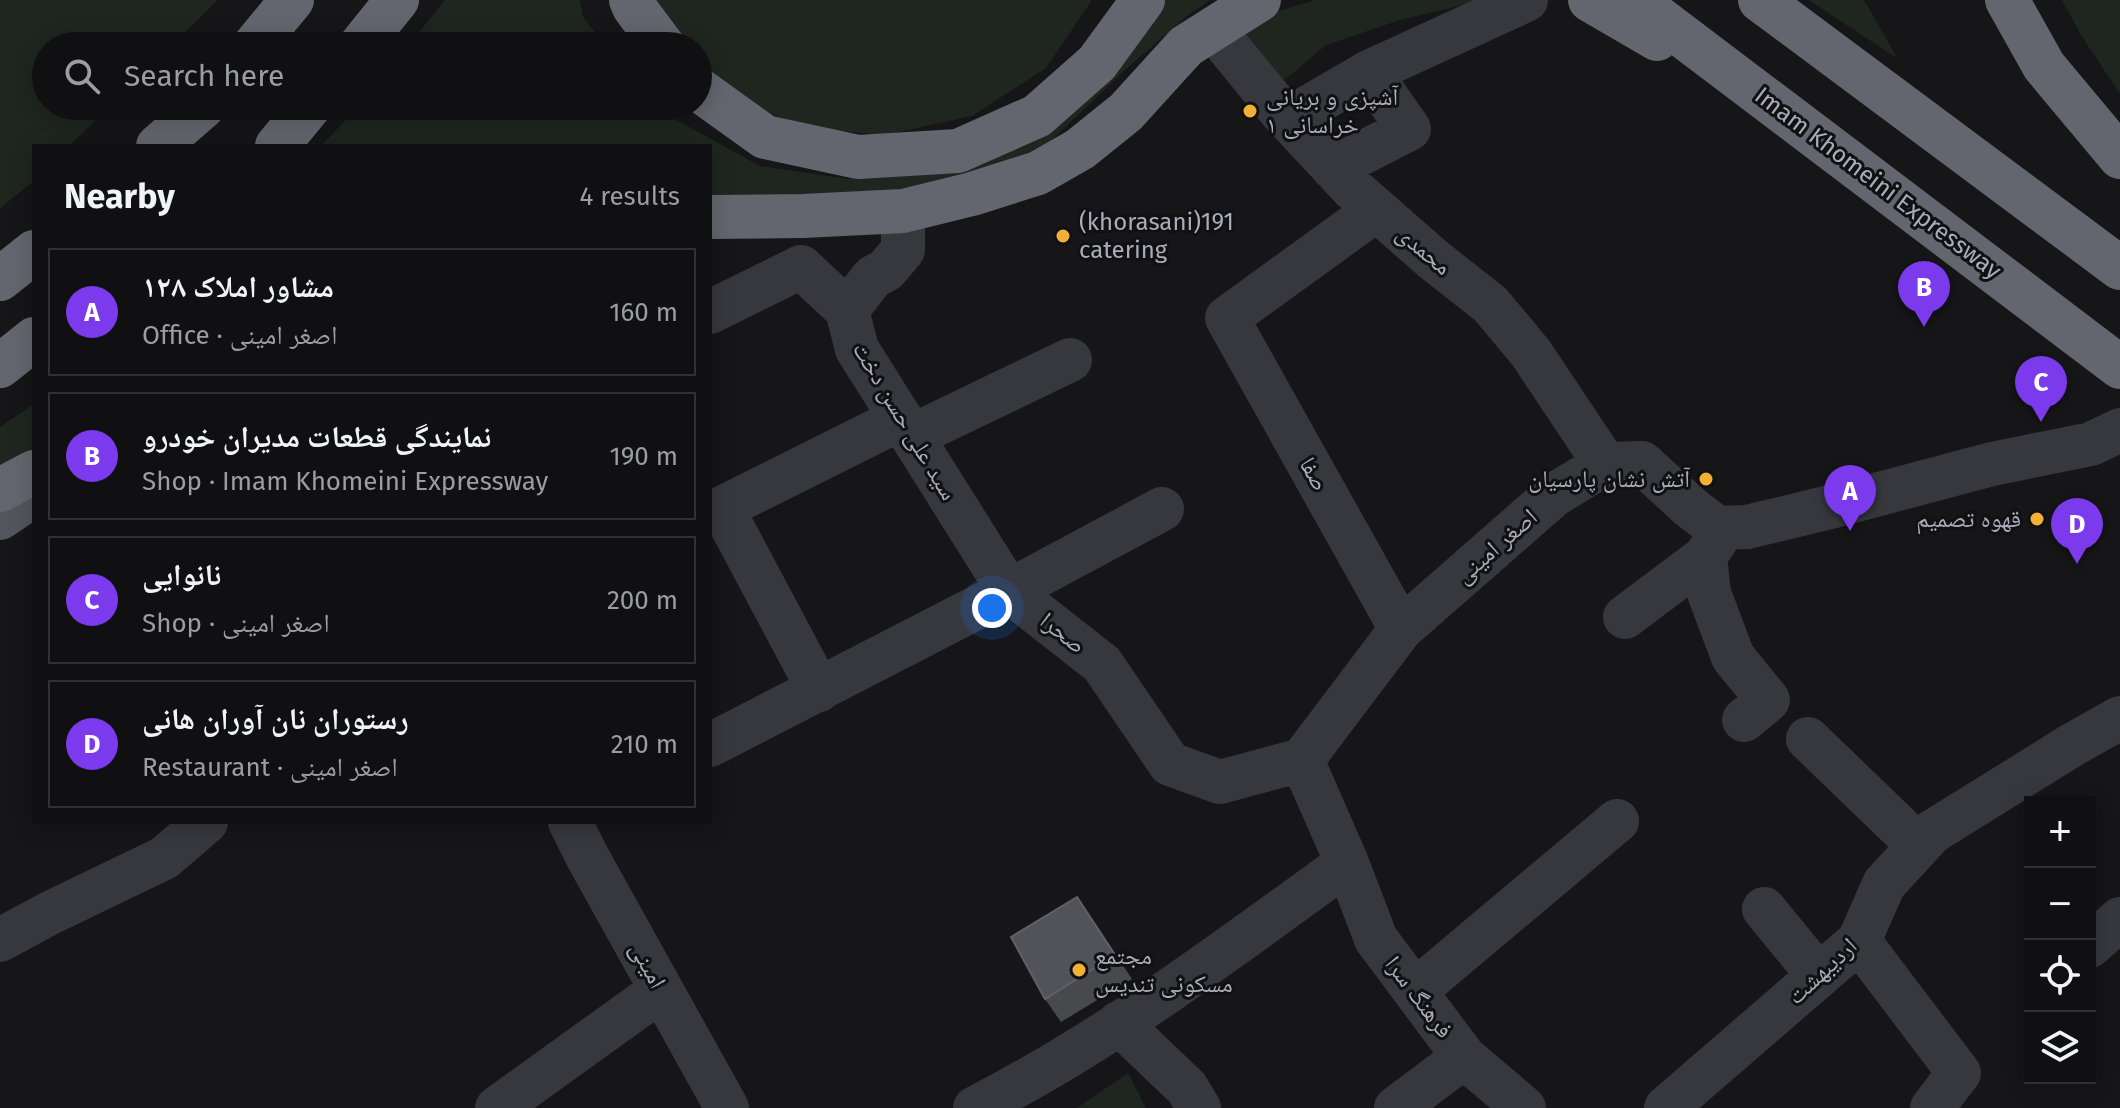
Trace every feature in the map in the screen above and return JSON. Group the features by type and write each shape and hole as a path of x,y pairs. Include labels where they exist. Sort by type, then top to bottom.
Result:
{"highway":[{"path":"266,32 292,0"},
{"path":"371,32 397,0"},
{"path":"631,0 653,32"},
{"path":"712,99 765,137 858,157 958,151 1037,116 1097,63 1143,0"},
{"path":"712,217 903,211 1038,173 1080,149 1126,112 1186,46 1259,0"},
{"path":"1590,0 1789,115"},
{"name":"Imam Khomeini Expressway","path":"1635,0 2120,367"},
{"path":"1760,0 2120,268"},
{"path":"2007,0 2044,66 2120,157"},
{"path":"160,144 188,120"},
{"path":"279,144 298,120"},
{"path":"0,279 32,254"},
{"path":"0,366 32,341"},
{"path":"0,490 32,473"}],"main road":[{"path":"0,518 32,496"}],"street":[{"path":"1288,119 1369,72 1526,0"},
{"name":"محمدی","path":"1228,47 1288,119 1353,189 1490,304 1531,353 1605,464"},
{"path":"1333,168 1409,129 1369,72"},
{"name":"صفا","path":"1376,210 1227,318 1401,629"},
{"name":"سید علی حسن دخت","path":"903,211 903,250 886,270 873,277 847,310 857,349 1009,591"},
{"path":"712,311 801,267 847,310"},
{"path":"819,690 716,511 1070,360"},
{"path":"1625,617 1714,542 1747,527 1992,464 2091,444 2120,430"},
{"path":"1605,464 1642,463 1717,528 1709,593 1756,710"},
{"name":"اصغر امینی","path":"1302,760 1401,629 1554,495 1605,464"},
{"path":"712,744 1162,509"},
{"name":"صحرا","path":"1009,591 1102,664 1170,764 1220,782 1302,760"},
{"name":"اردیبهشت","path":"1666,1108 1859,941 1884,884 1932,832 2120,718"},
{"path":"1808,739 1919,846"},
{"path":"975,1108 1009,1091 1159,998 1347,863 1302,760"},
{"path":"1415,991 1617,821"},
{"path":"0,940 164,858 204,824"},
{"name":"امینی","path":"571,824 723,1107"},
{"name":"فرهنگ سرا","path":"1347,863 1376,939 1464,1057 1524,1108"},
{"path":"1764,909 1819,976"},
{"path":"2096,941 2120,919"},
{"path":"1859,941 1959,1073 1932,1108"},
{"path":"497,1108 661,990"},
{"path":"1119,1023 1187,1088 1199,1108"},
{"path":"1396,1108 1464,1057"}],"shaded area":[{"path":"0,0 218,0 185,32 32,32 32,120 96,120 71,144 32,144 32,183 0,208"},
{"path":"445,0 580,0 583,17 595,32 419,32"},
{"path":"652,0 1092,0 1046,68 972,116 885,135 796,127 720,85 712,76 712,32 673,32 659,16"},
{"path":"1160,0 1210,0 1125,70 1052,140 957,187 712,204 712,144 323,144 346,120 676,120 760,166 848,179 967,165"},
{"path":"1315,0 1486,0 1403,19 1326,45 1282,82 1232,37 1266,15"},
{"path":"1864,0 1898,59 1810,1"},
{"path":"2062,0 2120,0 2120,94 2081,35"},
{"path":"32,405 32,453 0,466 0,427"},
{"path":"1128,1073 1146,1108 1077,1108"}],"building":[{"path":"1077,897 1115,955 1045,999 1011,937"}],"place":[{"name":"آشپزی و بریانی خراسانی ۱","path":"1250,111"},
{"name":"(khorasani)191 catering","path":"1063,236"},
{"name":"نمایندگی قطعات مدیران خودرو","path":"1924,327"},
{"name":"نانوایی","path":"2041,422"},
{"name":"آتش نشان پارسیان","path":"1706,479"},
{"name":"قهوه تصمیم","path":"2037,519"},
{"name":"مشاور املاک ۱۲۸","path":"1850,531"},
{"name":"رستوران نان آوران هانی","path":"2077,564"},
{"name":"مجتمع مسکونی تندیس","path":"1079,970"}]}
